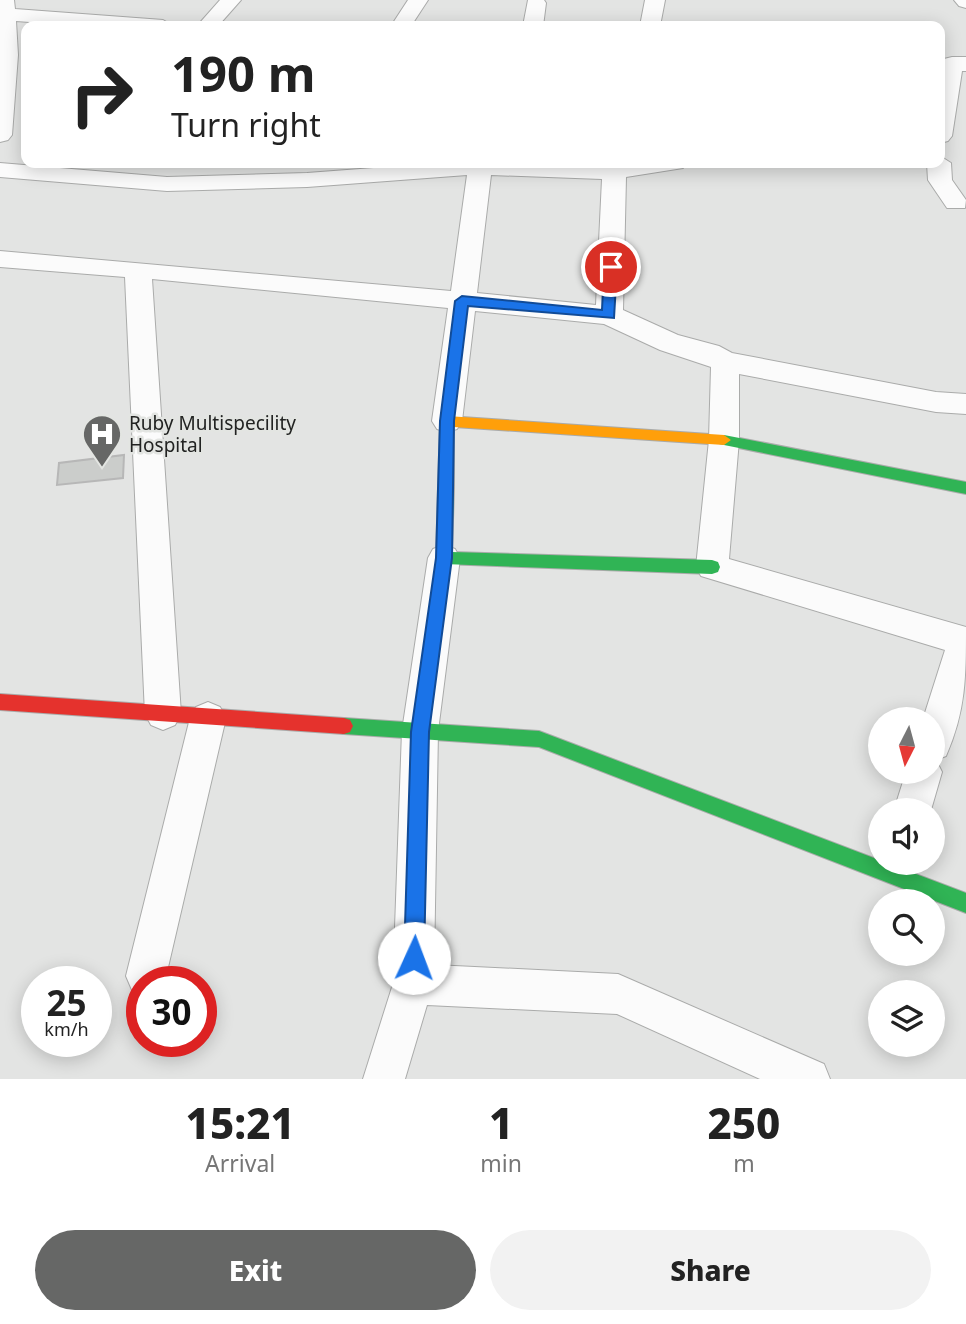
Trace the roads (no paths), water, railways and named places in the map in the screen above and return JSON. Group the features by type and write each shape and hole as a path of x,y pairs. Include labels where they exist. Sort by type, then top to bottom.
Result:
{"street":[{"path":"212,21 231,0"},
{"path":"404,21 418,0"},
{"path":"651,21 655,0"},
{"path":"534,21 536,3"},
{"path":"0,135 7,55 5,7 121,21"},
{"path":"945,106 952,64 965,64"},
{"path":"0,170 147,172 167,184 312,171 438,168"},
{"path":"384,1079 413,984 420,732 444,558 447,421 480,168"},
{"path":"609,315 621,168"},
{"path":"939,168 940,180 956,202"},
{"path":"0,260 138,269 609,315 670,343 709,353 725,362 936,401 966,404"},
{"path":"138,269 151,456 163,714"},
{"path":"712,567 724,440 725,362"},
{"path":"447,421 724,440 966,488"},
{"path":"444,558 712,567 965,641 945,707"},
{"path":"0,702 539,739 868,858"},
{"path":"148,966 208,718"},
{"path":"910,875 966,902"},
{"path":"413,984 618,994 809,1079"}],"place":[{"name":"Ruby Multispecility Hospital","path":"102,468"}]}
